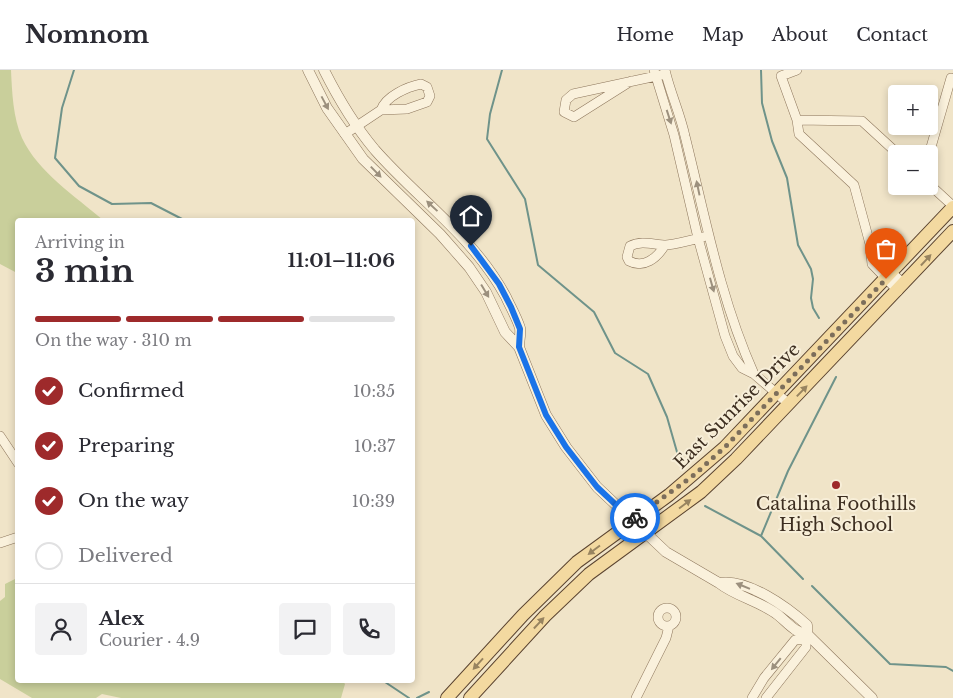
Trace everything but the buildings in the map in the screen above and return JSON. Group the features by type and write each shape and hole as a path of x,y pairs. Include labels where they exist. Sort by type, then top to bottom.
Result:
{"main road":[{"name":"East Sunrise Drive","path":"447,698 577,562 694,475 725,447 953,207"},
{"name":"East Sunrise Drive","path":"470,698 545,616 583,580 701,492 736,459 953,231"}],"street":[{"path":"308,70 327,108 364,159 440,234 469,266 486,292 505,332 519,347 546,415 566,447 597,487 666,552 728,590 778,609 789,608"},
{"path":"324,70 339,100 381,155 451,224 480,257 499,284 511,307 520,329 519,347"},
{"path":"797,70 781,76 797,120 799,134 854,185 870,244 889,275 901,287"},
{"path":"632,82 573,94 566,100 564,112 574,117 632,82 655,73 665,72 684,132 708,235 736,332 754,374"},
{"path":"655,73 674,134 698,238 725,336 733,356 742,368 754,374 788,404"},
{"path":"931,145 951,78"},
{"path":"345,134 381,110 383,105 410,87 422,84 427,87 430,96 427,102 407,109 381,110"},
{"path":"797,120 862,121 888,145"},
{"path":"938,193 953,207"},
{"path":"665,245 708,235"},
{"path":"0,436 15,458"},
{"path":"0,542 15,537"},
{"path":"719,583 730,581 789,608 807,625 806,647 766,698"},
{"path":"754,600 777,614 800,634 808,636 872,698"},
{"path":"636,698 666,638 669,626"},
{"path":"752,698 764,678 795,640 808,636"}],"green space":[{"path":"0,70 11,70 17,122 22,138 29,150 47,173 101,218 15,218 15,272 0,264"},
{"path":"15,579 15,683 344,683 341,698 121,698 102,694 96,698 32,698 0,679 0,601 5,597 5,584"}],"waterway":[{"path":"74,70 62,108 55,158 79,186 112,204 151,203 180,218"},
{"path":"502,70 490,114 487,139 525,199 538,265 594,312 615,353 648,374 667,417 681,466"},
{"path":"761,70 762,103 772,141 787,178 798,245 811,269 813,279 811,298 813,308 819,318"},
{"path":"761,536 788,471 836,377"},
{"path":"705,506 761,536 803,579"},
{"path":"812,586 890,664 946,667 953,671"},
{"path":"386,683 409,698"},
{"path":"417,698 429,692"}],"way so far":[{"path":"635,518 669,495 725,447 886,279"}],"place":[{"name":"Catalina Foothills High School","path":"836,485"}],"route":[{"path":"471,246 499,284 511,307 520,329 519,347 546,415 566,447 597,487 632,520 635,518"}]}
